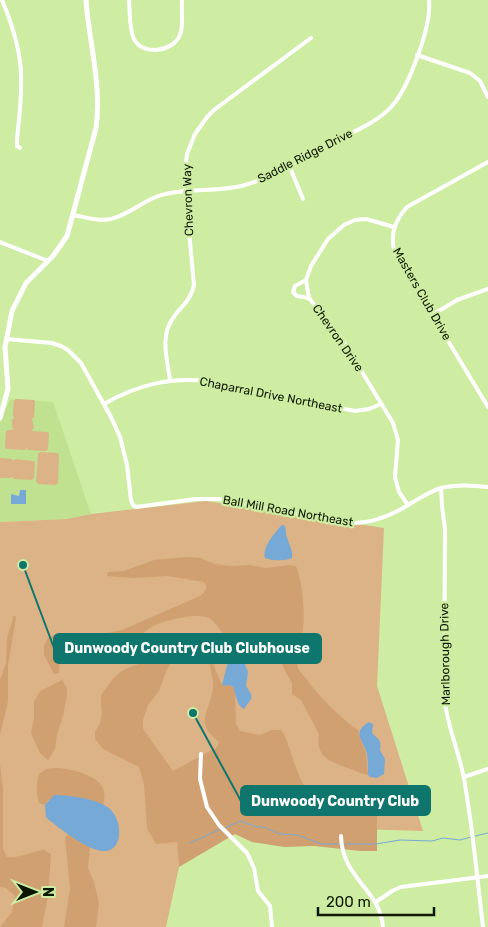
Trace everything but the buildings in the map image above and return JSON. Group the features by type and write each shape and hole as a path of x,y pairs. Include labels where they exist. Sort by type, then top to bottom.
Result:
{"street":[{"path":"2,0 16,43 21,68 17,139 20,148"},
{"path":"0,418 8,389 5,351 12,310 31,276 48,261 64,242 96,128 98,116 97,90 86,0"},
{"path":"129,0 133,38 142,47 152,50 168,48 178,40 181,28 182,0"},
{"name":"Saddle Ridge Drive","path":"73,215 99,220 111,219 120,216 155,196 185,191 243,186 262,179 385,113 406,86 418,56 428,21 428,0"},
{"name":"Chevron Way","path":"170,380 165,346 166,333 172,319 189,300 194,285 185,191 185,166 187,154 195,134 207,117 311,38"},
{"path":"418,56 470,73 480,82 488,96"},
{"path":"309,298 297,296 293,292 295,286 306,280 311,266 328,239 344,224 354,220 366,219 394,227 402,213 413,202 488,162"},
{"path":"289,165 303,200"},
{"name":"Masters Club Drive","path":"394,227 392,240 395,253 487,401 488,407"},
{"path":"0,242 48,261"},
{"name":"Chevron Drive","path":"306,280 309,298 342,339 396,432 398,446 394,465 395,478 399,492 408,506"},
{"path":"432,315 457,300 488,289"},
{"path":"6,339 52,344 68,350 81,363 104,404"},
{"name":"Chaparral Drive Northeast","path":"104,404 135,388 170,380 207,381 355,411 369,410 381,404"},
{"name":"Ball Mill Road Northeast","path":"104,404 123,448 132,504 135,507 196,499 219,499 358,524 382,518 442,488 466,485 488,487"},
{"name":"Marlborough Drive","path":"442,488 445,529 444,697 448,724 464,777 483,927"},
{"path":"201,754 200,779 207,807 219,825 247,853 254,868 258,891 270,906 272,927"},
{"path":"464,777 488,770"},
{"path":"341,836 342,851 347,865 376,902 383,927"},
{"path":"376,902 401,887 488,876"}],"shaded area":[{"path":"10,399 53,402 91,514 67,519 0,522 0,423"},
{"path":"14,400 34,400 34,417 32,419 34,428 31,431 48,432 48,449 46,451 28,450 27,448 25,450 7,449 5,447 6,431 14,429 12,427 12,420 14,418"},
{"path":"40,452 58,453 59,455 58,483 56,485 38,484 36,482 38,454"},
{"path":"0,458 12,459 13,461 15,459 35,462 34,478 32,480 14,479 12,477 0,478"},
{"path":"206,501 384,528 377,686 423,831 292,827 173,772 179,867 166,927 0,927 0,522 67,519 91,514"},
{"path":"186,557 200,558 215,564 232,566 250,565 266,568 296,566 301,584 304,611 302,638 297,660 298,668 330,706 359,731 366,753 368,775 333,762 323,754 318,742 319,734 301,700 292,694 292,683 277,651 265,647 251,653 233,655 223,649 225,636 214,622 206,617 177,618 155,625 125,645 80,648 66,651 60,661 59,673 54,674 44,655 44,646 48,638 53,635 70,637 122,630 200,596 206,590 204,582 167,576 134,578 107,576 108,572 124,571 154,560"},
{"path":"14,615 16,617 8,665 8,701 0,735 0,680 6,663 7,638"},
{"path":"180,639 186,649 196,649 173,660 167,669 159,691 148,705 143,720 143,729 173,771 216,748 219,742 211,735 205,722 213,688 210,656 222,685 233,686 235,691 236,724 240,731 260,735 272,730 281,730 302,782 310,794 316,799 332,806 377,813 377,851 314,846 284,847 252,842 235,834 179,867 177,842 156,844 147,828 144,784 139,767 103,749 95,739 95,732 102,714 101,695 112,680 120,672 128,668 165,654 175,641"},
{"path":"62,680 67,688 67,696 55,749 48,760 40,753 31,733 34,719 34,702 40,691"},
{"path":"0,764 3,789 3,849 7,857 21,856 44,850 51,854 48,896 42,927 0,927 12,912 15,896 6,888 0,887"},
{"path":"55,768 80,772 93,778 104,790 103,805 99,803 48,800 45,805 39,803 37,782 39,774 46,769"},
{"path":"68,835 90,846 88,868 94,882 99,903 96,927 64,927 70,889 65,837"}],"water":[{"path":"20,490 26,490 26,504 11,504 11,494 19,496"},
{"path":"282,525 285,528 292,558 271,560 265,558 267,545"},
{"path":"231,657 235,661 244,662 248,672 246,686 251,693 251,700 244,709 238,702 233,686 222,685 229,658"},
{"path":"369,722 373,724 372,733 380,742 380,750 385,759 384,774 377,778 368,775 367,754 359,733"},
{"path":"54,795 91,800 110,809 119,828 118,842 109,850 96,850 74,838 49,820 46,817 45,805"}],"waterway":[{"path":"225,828 240,821 257,827 264,827 280,834 298,835 321,844 340,844"},
{"path":"190,843 221,829"},
{"path":"475,836 488,833"},
{"path":"344,844 376,844 400,840 432,841 443,838 460,840 471,837"}],"place":[{"name":"Dunwoody Country Club Clubhouse","path":"23,565"},
{"name":"Dunwoody Country Club","path":"193,713"}]}
